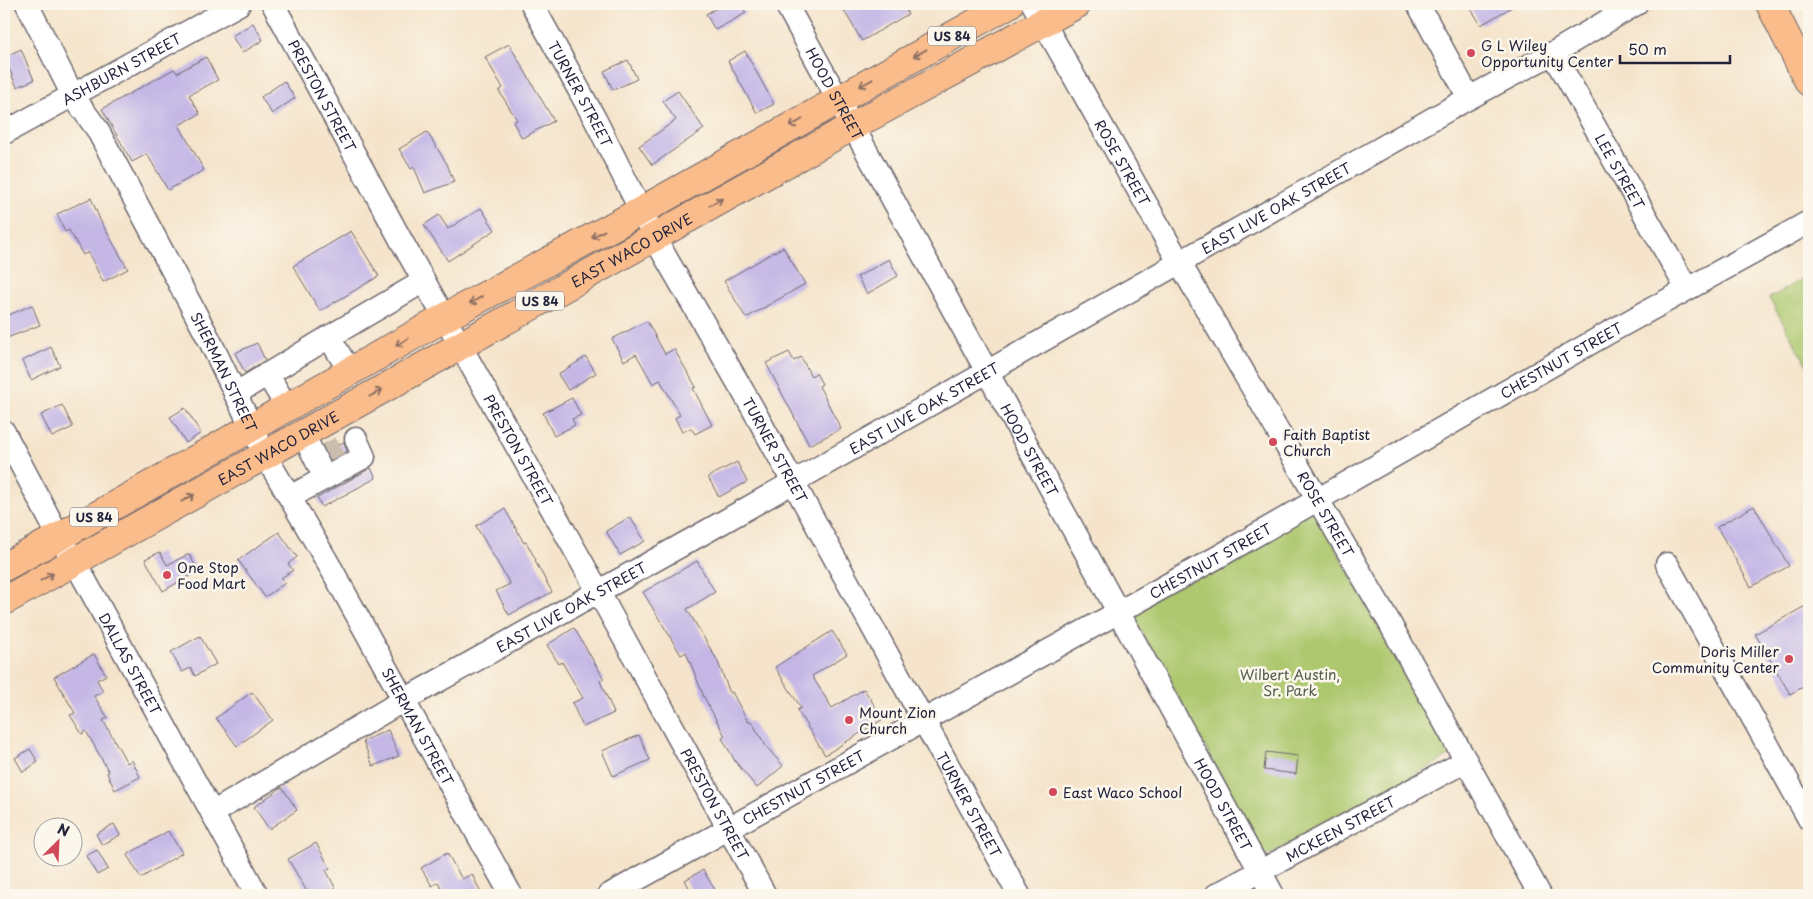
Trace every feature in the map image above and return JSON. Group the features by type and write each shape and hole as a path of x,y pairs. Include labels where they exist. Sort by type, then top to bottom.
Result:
{"main road":[{"name":"US 84","path":"4,567 59,538 444,318 641,211 1009,4"},
{"name":"EAST WACO DRIVE","path":"4,600 853,126 1038,13 1077,4"},
{"path":"1770,4 1809,82"}],"street":[{"name":"SHERMAN STREET","path":"27,4 73,96 97,129 209,339 264,455 290,497 404,700 511,895"},
{"name":"ASHBURN STREET","path":"4,134 239,4"},
{"name":"PRESTON STREET","path":"273,4 444,318 598,591 765,895"},
{"name":"TURNER STREET","path":"532,4 596,121 654,237 793,482 1019,895"},
{"name":"HOOD STREET","path":"786,4 1273,895"},
{"path":"1418,4 1469,98"},
{"name":"EAST LIVE OAK STREET","path":"212,813 404,700 793,482 1469,98 1554,53 1636,4"},
{"name":"ROSE STREET","path":"1038,13 1179,262 1388,620 1540,895"},
{"name":"LEE STREET","path":"1554,53 1687,289"},
{"name":"CHESTNUT STREET","path":"609,895 1809,222"},
{"path":"235,394 424,281"},
{"path":"329,337 350,372"},
{"path":"268,374 287,407"},
{"path":"290,497 321,465 364,457 353,440 343,412"},
{"name":"DALLAS STREET","path":"4,432 59,538 75,562 257,895"},
{"path":"303,434 321,465"},
{"path":"1667,564 1809,819"},
{"name":"MCKEEN STREET","path":"1216,895 1466,761"}],"green space":[{"path":"1809,275 1809,369 1769,298"},
{"name":"Wilbert Austin, Sr. Park","path":"1313,508 1451,755 1266,857 1129,609"}],"building":[{"path":"724,4 741,4 746,13 715,30 706,14"},
{"path":"851,4 902,4 908,14 862,41 843,9"},
{"path":"1468,4 1517,4 1481,25"},
{"path":"253,23 263,40 242,53 232,36"},
{"path":"509,44 554,121 522,138 513,122 517,120 499,91 503,88 485,57"},
{"path":"21,49 34,80 17,87 4,57"},
{"path":"745,51 774,104 757,113 728,61"},
{"path":"206,57 218,80 189,95 200,114 179,125 204,170 168,190 147,154 132,162 102,109 174,69 177,73"},
{"path":"628,60 637,79 613,90 604,71"},
{"path":"284,81 295,98 272,114 261,97"},
{"path":"678,91 704,129 652,165 639,146 676,120 663,101"},
{"path":"427,132 447,164 454,182 425,193 414,167 411,169 399,149"},
{"path":"91,198 100,220 128,269 103,282 88,252 83,255 69,230 65,232 57,214"},
{"path":"481,208 495,230 448,261 424,225 439,215 448,229"},
{"path":"351,231 379,276 320,311 293,266"},
{"path":"783,247 805,284 746,318 724,281"},
{"path":"889,259 898,276 867,294 857,277"},
{"path":"32,305 40,325 7,338 4,332 4,317"},
{"path":"647,321 665,354 674,349 696,387 693,388 712,425 695,434 691,428 682,432 675,418 680,415 660,380 653,384 636,354 624,361 612,339"},
{"path":"257,343 265,360 245,373 235,353"},
{"path":"51,347 60,366 31,380 22,361"},
{"path":"789,352 794,361 801,357 811,376 816,373 822,384 819,386 841,429 809,445 766,363"},
{"path":"586,357 596,373 568,390 558,374"},
{"path":"572,398 581,415 572,419 575,425 554,436 543,413"},
{"path":"62,405 73,427 52,437 41,415"},
{"path":"185,408 201,433 186,443 170,417"},
{"path":"344,442 347,451 331,460 326,451"},
{"path":"737,462 747,482 719,497 708,477"},
{"path":"371,468 376,478 322,507 317,498"},
{"path":"1754,506 1789,566 1751,587 1717,527"},
{"path":"505,509 524,543 526,542 552,592 509,615 496,591 510,584 476,526"},
{"path":"630,517 645,541 620,555 606,531"},
{"path":"279,532 297,557 288,564 293,570 281,578 285,583 265,597 238,560"},
{"path":"160,552 167,565 189,554 198,571 163,591 145,559"},
{"path":"697,561 715,592 687,609 717,660 730,693 732,692 748,722 751,721 766,746 783,766 757,788 735,761 722,738 725,736 704,697 686,652 681,655 643,592"},
{"name":"Doris Miller Community Center","path":"1809,604 1809,684 1790,694 1755,634"},
{"path":"574,628 604,679 600,681 614,713 583,727 572,703 583,698 562,662 559,664 547,645"},
{"path":"832,631 847,654 812,676 832,708 864,689 883,719 825,755 797,710 801,708 775,667"},
{"path":"200,636 216,664 195,676 191,668 182,672 171,652"},
{"path":"94,654 106,675 97,680 103,691 94,696 108,718 103,720 127,763 132,760 140,777 115,790 107,773 109,772 86,731 82,734 70,715 75,713 54,677"},
{"path":"252,692 273,720 237,746 216,718"},
{"path":"388,730 399,756 373,766 363,741"},
{"path":"639,735 650,760 613,776 602,751"},
{"path":"30,749 38,762 23,772 15,758"},
{"path":"1266,752 1298,756 1296,774 1264,770"},
{"path":"282,787 297,810 269,829 254,807"},
{"path":"114,824 120,835 102,845 96,834"},
{"path":"168,831 182,853 141,878 127,855"},
{"path":"316,843 330,868 326,870 339,895 309,895 288,859"},
{"path":"97,850 108,869 97,875 86,856"},
{"path":"447,853 462,879 472,874 482,895 445,895 438,882 432,886 421,868"},
{"path":"703,870 718,895 693,895 685,880"}],"tunnel":[{"path":"321,458 351,441"}],"place":[{"name":"G L Wiley Opportunity Center","path":"1471,53"},
{"name":"Faith Baptist Church","path":"1273,442"},
{"name":"One Stop Food Mart","path":"167,575"},
{"name":"Doris Miller Community Center","path":"1789,659"},
{"name":"Mount Zion Church","path":"849,720"},
{"name":"East Waco School","path":"1053,792"}]}
